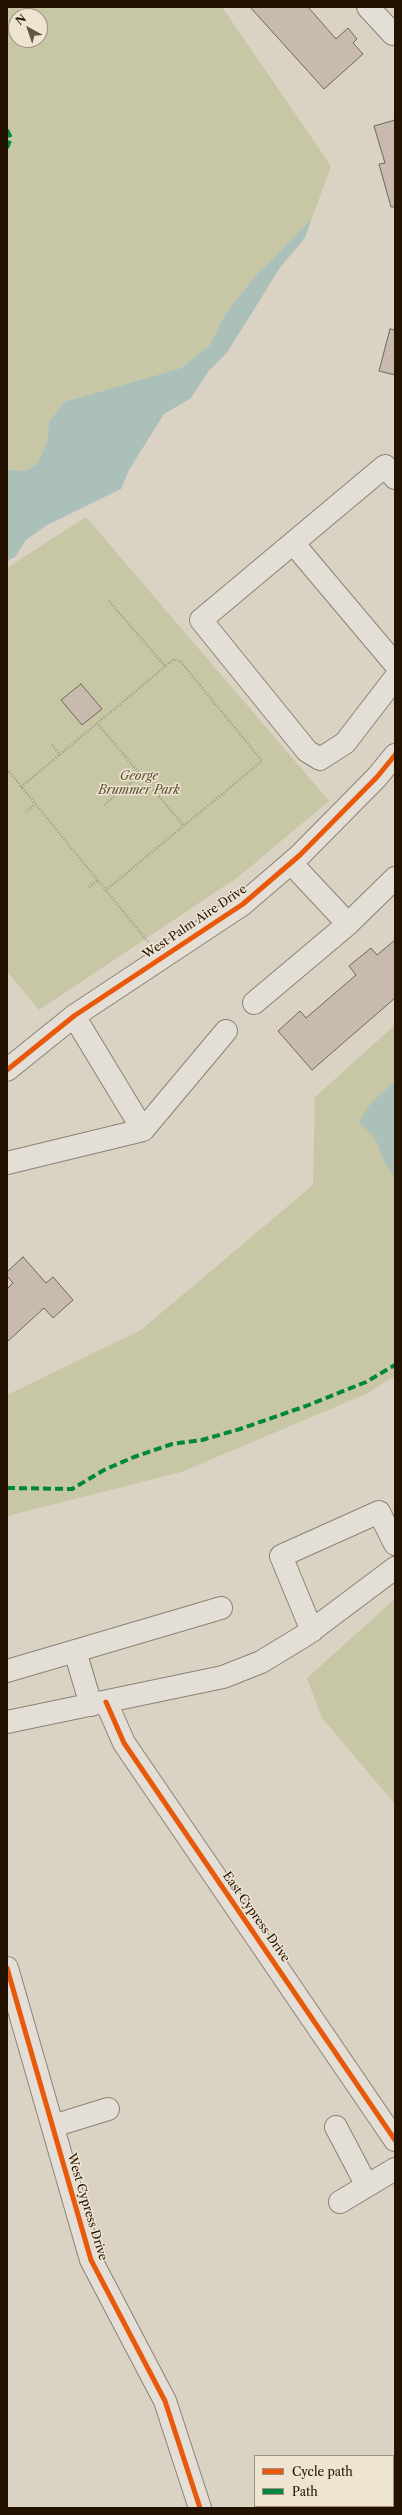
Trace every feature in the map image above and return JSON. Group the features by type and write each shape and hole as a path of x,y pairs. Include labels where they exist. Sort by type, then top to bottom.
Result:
{"street":[{"path":"368,7 393,34 395,32"},
{"path":"395,478 385,466 201,620 307,751 320,759 345,743 395,678"},
{"path":"293,543 395,664"},
{"name":"West Palm Aire Drive","path":"7,1070 74,1016 160,957 243,904 291,863 377,776 395,755"},
{"path":"291,863 348,924"},
{"path":"254,1003 348,924 395,878"},
{"path":"74,1016 143,1130"},
{"path":"7,1163 143,1130 226,1031"},
{"path":"312,1631 281,1556 379,1512 395,1544"},
{"path":"7,1722 223,1677 260,1662 312,1631 395,1568"},
{"path":"7,1671 221,1608"},
{"name":"East Cypress Drive","path":"75,1651 99,1704 124,1743 395,2140"},
{"name":"West Cypress Drive","path":"7,1968 91,2260 166,2401 200,2508"},
{"path":"53,2126 108,2109"},
{"path":"336,2127 367,2186"},
{"path":"340,2202 395,2169"}],"path":[{"path":"109,601 164,666"},
{"path":"21,787 164,666 174,659 181,662 262,761 106,890"},
{"path":"97,723 183,825"},
{"path":"52,745 60,755"},
{"path":"7,769 160,957"},
{"path":"104,805 140,774"},
{"path":"26,812 35,804"},
{"path":"89,887 98,880"}],"green space":[{"path":"7,7 222,7 331,166 312,218 253,279 225,314 210,345 181,368 64,402 49,422 47,443 37,464 25,471 7,470"},
{"name":"George Brummer Park","path":"86,517 329,801 238,877 39,1010 7,971 7,568"},
{"path":"395,1025 395,1376 366,1394 181,1472 7,1516 7,1395 141,1330 313,1185 315,1097"},
{"path":"395,1599 395,1804 322,1718 307,1678"}],"water":[{"path":"312,218 305,238 281,266 228,351 208,372 191,398 164,414 129,470 121,489 47,525 26,540 15,557 7,561 7,470 25,471 37,464 47,443 49,422 64,402 181,368 210,345 225,314 253,279"},
{"path":"395,1081 395,1178 384,1161 375,1138 359,1122 371,1103"}],"building":[{"path":"250,7 308,7 336,39 348,28 357,39 353,43 363,54 324,89"},
{"path":"395,120 395,207 391,207 379,164 385,163 374,126"},
{"path":"390,329 395,330 395,375 379,371"},
{"path":"81,684 102,709 82,725 61,700"},
{"path":"395,940 395,998 312,1070 278,1031 300,1011 306,1018 356,975 349,966 371,948 377,955"},
{"path":"23,1257 46,1283 53,1277 73,1300 53,1318 44,1308 7,1342 7,1289 13,1283 7,1276 7,1272"}],"marked path":[{"path":"7,130 11,138 7,148"},
{"path":"7,1488 72,1489 104,1470 134,1457 172,1444 202,1440 240,1429 306,1406 366,1382 395,1365"}],"cycle path":[{"path":"7,1070 74,1016 243,904 300,855 377,777 395,755"},
{"path":"106,1702 124,1743 395,2140"},
{"path":"7,1968 91,2260 165,2401 200,2508"}]}
